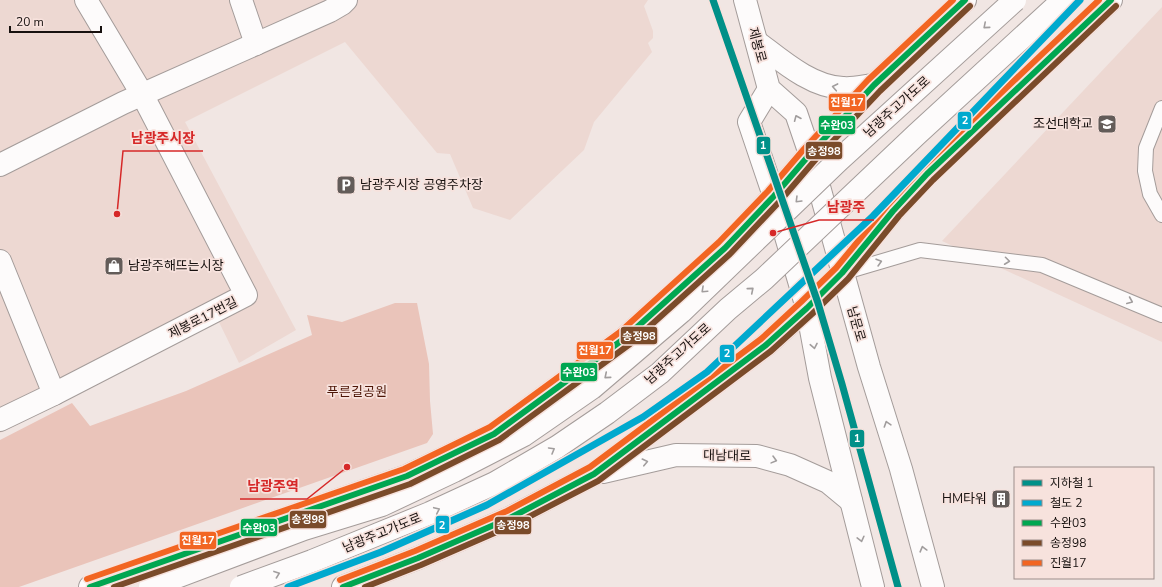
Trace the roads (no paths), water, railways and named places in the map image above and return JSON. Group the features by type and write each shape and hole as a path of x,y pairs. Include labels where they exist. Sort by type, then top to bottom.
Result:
{"main road":[{"name":"제봉로17번길","path":"0,420 54,394 246,295 142,94 86,0"},
{"path":"241,0 256,44"},
{"path":"0,165 142,94 330,11 346,0"},
{"name":"제봉로","path":"745,0 769,89"},
{"path":"90,587 407,476 494,434 625,338 725,248 874,85 965,0"},
{"name":"남광주고가도로","path":"150,587 304,529 382,505 454,471 524,435 592,388 681,312 839,160 1015,0"},
{"name":"남광주고가도로","path":"241,587 312,561 430,513 495,482 557,447 607,413 660,373 728,309 764,279 1063,0"},
{"name":"대남대로","path":"343,587 418,558 510,518 594,474 766,344 807,308 842,273 893,211 927,174 1111,0"},
{"path":"757,42 792,68 822,84 843,88 874,85"},
{"path":"810,154 796,113 769,89 749,122 774,196 807,308 820,378 873,587"},
{"name":"남문로","path":"810,154 868,367 902,469 933,587"},
{"path":"0,261 4,287 54,394"},
{"name":"대남대로","path":"594,474 676,455 757,456 790,465 828,482 851,501"}],"lane":[{"path":"1162,108 1146,148 1145,171 1150,194 1162,215"},
{"path":"842,273 920,250 1042,265 1162,315"}],"metro line":[{"name":"1","path":"713,0 818,303 898,587"}],"rail line":[{"name":"2","path":"288,587 381,552 487,505 643,417 707,372 873,216 1080,0"}],"place":[{"name":"조선대학교","path":"1107,124"},
{"name":"남광주시장 공영주차장","path":"346,185"},
{"name":"남광주시장","path":"117,214"},
{"name":"남광주","path":"773,233"},
{"name":"남광주해뜨는시장","path":"114,266"},
{"name":"남광주역","path":"347,467"},
{"name":"HM타워","path":"1001,499"}],"park label":[{"name":"푸른길공원","path":"357,392"}]}
